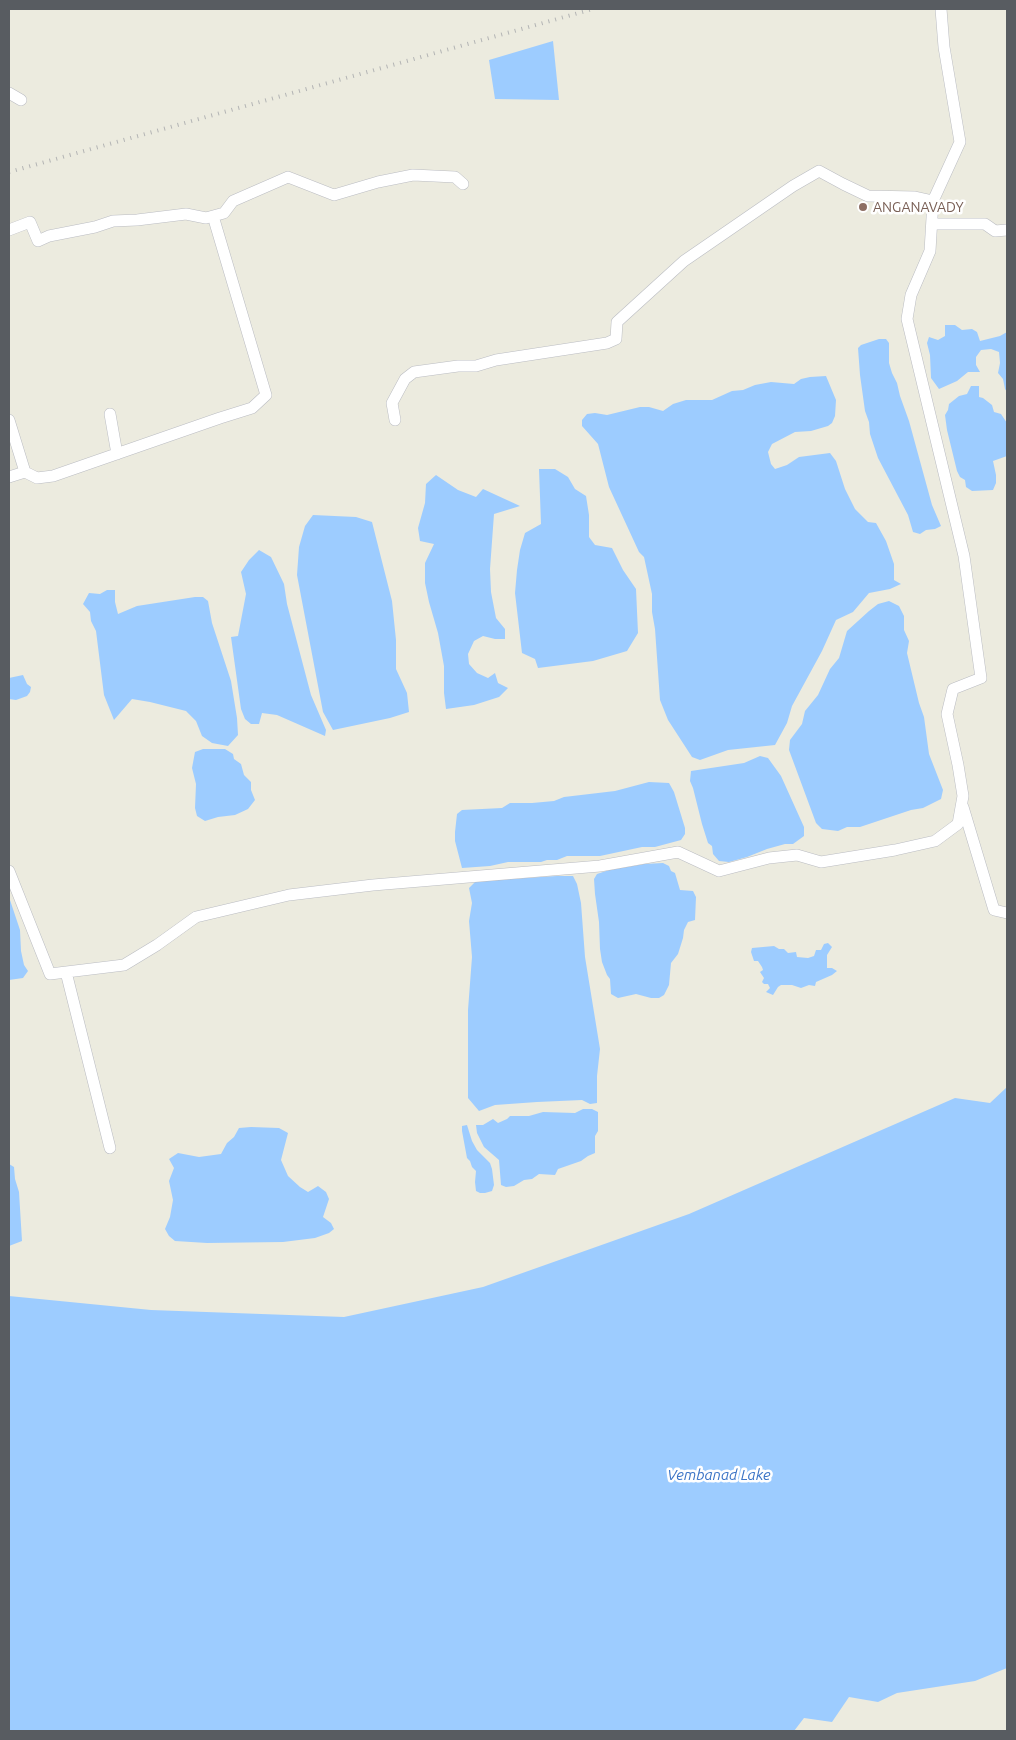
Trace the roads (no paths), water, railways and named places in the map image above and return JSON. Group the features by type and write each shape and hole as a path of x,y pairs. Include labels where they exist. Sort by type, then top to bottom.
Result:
{"street":[{"path":"9,871 50,974 124,965 157,946 196,917 289,895 373,885 600,866 678,852 719,871 770,858 797,855 821,862 895,850 935,841 958,824 963,796 947,714 953,689 981,678 964,556 907,320 911,295 930,250 933,201 960,142 944,47 941,9"},
{"path":"9,94 20,100"},
{"path":"395,420 392,402 405,379 414,372 458,366 476,366 496,360 607,343 616,339 617,322 684,261 793,186 819,171 868,196 915,197 933,201"},
{"path":"9,230 30,222 38,241 49,236 95,227 113,221 186,214 206,218 224,213 233,201 288,177 334,195 414,175 455,177 463,184"},
{"path":"9,477 25,472 37,478 53,476 252,408 266,395 213,216"},
{"path":"932,224 985,224 995,231 1007,230"},
{"path":"110,414 117,454"},
{"path":"9,420 25,472"},
{"path":"962,803 994,910 1007,912"},
{"path":"66,972 110,1148"}],"water":[{"path":"553,41 559,100 495,99 489,60"},
{"path":"945,325 955,325 962,330 972,329 977,332 980,341 1000,336 1007,332 1007,392 1003,379 998,373 1000,363 999,352 991,349 981,350 976,357 976,365 980,372 968,372 957,381 939,389 931,378 930,355 927,343 929,337 938,340 945,336"},
{"path":"879,339 886,339 889,343 889,363 909,421 932,505 941,526 926,530 920,534 913,532 908,515 878,458 865,411 858,348 861,345"},
{"path":"826,376 836,400 835,416 832,423 811,431 795,432 772,444 768,452 771,464 775,469 787,465 799,457 830,453 836,461 845,489 855,509 868,522 876,523 886,541 894,564 894,580 901,584 890,589 869,593 853,612 836,620 822,651 792,706 787,723 775,745 728,750 700,760 692,757 668,720 660,700 652,594 644,557 639,552 609,487 598,444 582,426 582,420 587,414 607,415 640,407 649,407 663,411 673,404 686,400 712,400 732,391 743,390 755,385 771,382 794,384 801,379"},
{"path":"971,386 979,386 979,397 992,405 994,412 1001,414 1007,423 1007,456 993,461 996,483 993,490 972,491 966,487 965,480 960,477 957,471 947,430 945,415 949,404 959,396 967,394"},
{"path":"539,469 555,469 568,477 575,489 586,496 589,515 589,537 595,545 612,548 623,570 636,589 638,633 627,651 593,661 538,668 535,659 522,653 515,593 517,570 525,533 541,524"},
{"path":"436,475 458,490 476,497 483,489 520,506 494,514 490,569 491,592 496,618 505,629 505,639 483,636 474,641 468,654 469,664 477,673 488,678 495,673 498,683 508,688 499,697 474,705 446,709 444,666 438,633 425,583 425,563 434,544 420,541 418,528 425,503 426,484"},
{"path":"313,515 356,517 372,522 392,601 396,640 396,669 407,693 409,712 333,730 323,712 297,575 299,547 305,526"},
{"path":"259,550 271,557 284,584 287,604 311,695 326,730 325,736 277,715 262,713 259,724 251,724 245,719 241,709 231,637 238,636 246,594 241,572"},
{"path":"107,590 115,590 118,614 137,606 195,597 203,597 208,601 212,623 231,681 237,718 238,735 228,746 212,743 202,736 196,721 186,711 150,702 132,699 114,720 104,695 96,631 91,621 90,612 83,604 89,593 100,594"},
{"path":"889,601 899,606 904,616 904,630 909,641 907,653 924,717 929,754 943,790 941,799 923,808 911,810 860,827 847,827 838,831 822,829 816,823 789,750 790,740 802,724 805,711 818,695 830,669 839,658 847,631 878,604"},
{"path":"23,675 27,684 31,687 30,692 27,696 16,700 9,699 9,678"},
{"path":"203,749 225,749 233,754 234,759 241,764 244,775 251,782 251,790 255,800 248,809 235,815 205,821 197,816 195,808 196,784 192,768 195,752"},
{"path":"760,756 768,758 781,776 804,827 804,836 793,844 785,844 767,849 729,862 719,861 713,854 712,846 708,843 702,824 690,781 691,771 744,763"},
{"path":"649,782 669,783 674,792 685,828 685,834 681,840 655,847 642,847 600,856 567,856 557,860 541,862 508,862 490,866 462,868 455,841 455,832 457,814 462,810 502,808 510,803 554,801 564,797 615,791"},
{"path":"663,863 669,866 671,871 675,873 680,890 693,891 696,897 695,920 688,922 684,930 678,954 671,963 669,985 664,995 659,998 651,998 636,994 618,998 611,994 610,979 602,962 594,879 597,874 609,870"},
{"path":"573,876 577,884 581,903 585,957 600,1049 597,1103 590,1104 582,1100 537,1102 495,1105 479,1111 468,1098 468,1010 472,957 469,921 472,903 469,888 476,881"},
{"path":"9,897 20,930 21,951 24,965 28,971 23,978 9,980"},
{"path":"828,943 832,947 827,955 827,968 837,971 832,975 816,982 815,986 809,985 801,988 792,985 781,985 773,995 766,992 770,988 768,984 762,982 764,978 760,972 763,970 758,961 754,961 751,952 752,948 774,946 784,949 788,953 796,952 797,957 808,958 814,956 816,950 821,950 824,944"},
{"name":"Vembanad Lake","path":"1007,1087 1007,1668 975,1681 897,1693 878,1702 849,1697 832,1722 804,1718 794,1731 9,1731 9,1296 151,1310 344,1317 483,1287 689,1214 955,1098 990,1103"},
{"path":"583,1109 592,1109 598,1112 595,1153 581,1161 558,1169 555,1175 539,1174 514,1186 506,1187 501,1185 499,1160 484,1147 477,1133 476,1125 483,1125 493,1119 498,1123 510,1116 529,1116 543,1112 575,1113"},
{"path":"467,1125 477,1150 490,1163 494,1185 492,1191 480,1193 476,1191 476,1171 467,1158 462,1131 462,1126"},
{"path":"239,1128 279,1128 288,1133 281,1160 288,1176 308,1192 318,1186 326,1192 329,1199 323,1217 331,1223 334,1229 315,1238 283,1242 207,1243 175,1241 165,1229 170,1217 173,1200 169,1181 174,1168 169,1159 178,1153 199,1157 221,1154"},
{"path":"9,1164 14,1167 19,1192 22,1241 9,1246"}],"railway":[{"path":"9,172 593,9"}],"place":[{"name":"ANGANAVADY","path":"863,207"}]}
